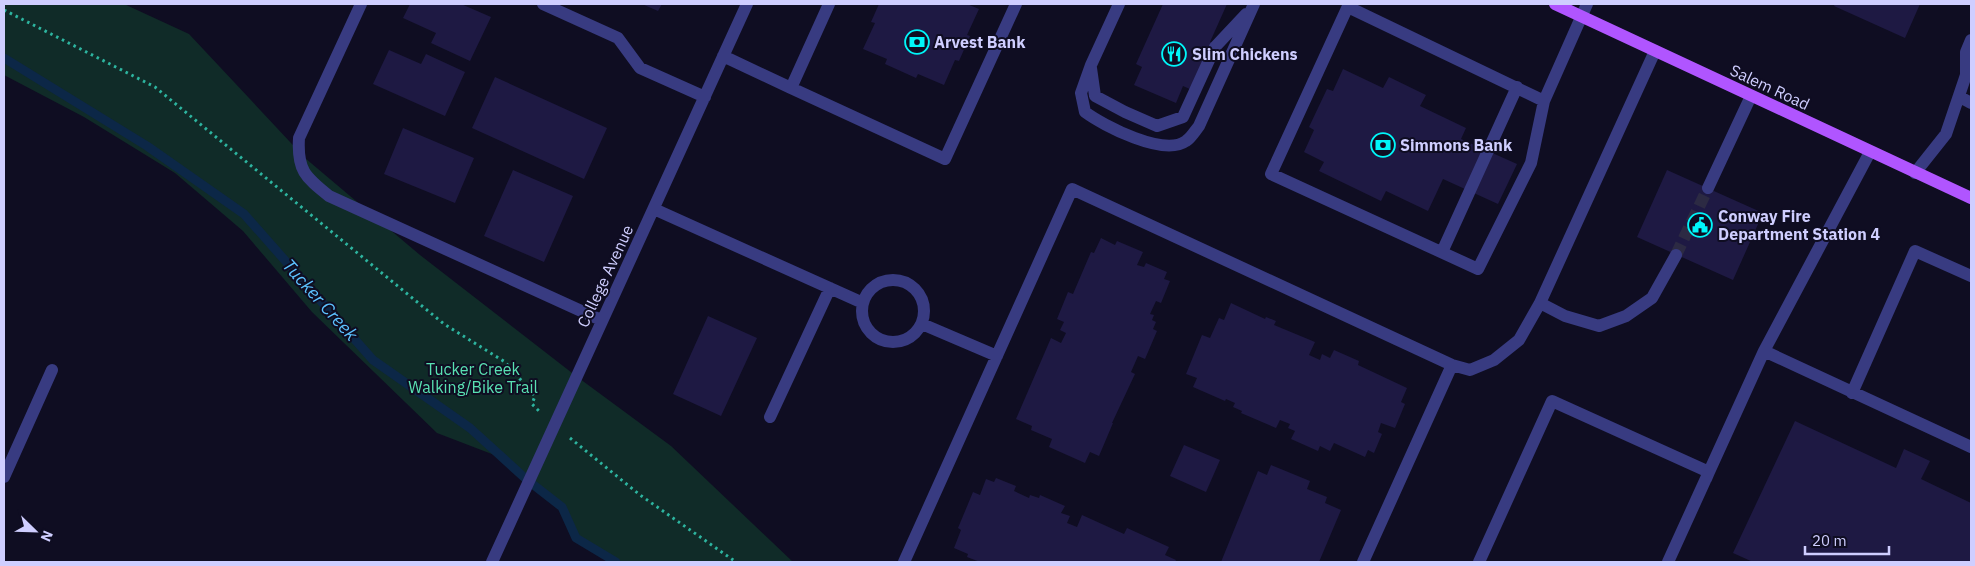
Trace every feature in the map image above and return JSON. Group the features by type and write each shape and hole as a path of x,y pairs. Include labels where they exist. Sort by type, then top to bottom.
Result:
{"main road":[{"name":"Salem Road","path":"1555,4 1971,198"}],"street":[{"path":"361,4 299,138 298,157 307,180 329,196 601,320"},
{"path":"544,4 618,38 640,68 705,97"},
{"name":"College Avenue","path":"492,562 747,4"},
{"path":"791,88 829,4"},
{"path":"723,56 945,160 1016,4"},
{"path":"1119,4 1091,65 1081,93 1084,112 1096,120 1147,144 1168,145 1185,142 1199,126 1253,5"},
{"path":"1544,101 1349,5 1271,174 1478,269 1531,163 1544,101 1587,4"},
{"path":"1091,65 1095,96 1124,112 1157,126 1183,117 1215,47 1253,5"},
{"path":"1915,173 1946,134 1969,72 1966,52 1971,40"},
{"path":"904,562 1072,189 1452,365 1470,370 1494,360 1519,340 1540,303 1655,51"},
{"path":"1442,252 1517,87"},
{"path":"1708,188 1752,96"},
{"path":"1960,97 1971,103"},
{"path":"1668,562 1764,351 1870,152"},
{"path":"654,209 863,303"},
{"path":"1852,392 1915,251 1971,276"},
{"path":"1540,303 1565,316 1599,326 1626,316 1652,298 1676,255"},
{"path":"900,280 908,284 921,297 924,306 922,324 916,333 908,339 898,342 883,340 870,332 865,324 862,314 863,303 873,287 881,282 900,280"},
{"path":"770,417 830,288"},
{"path":"922,324 997,356"},
{"path":"1764,351 1971,447"},
{"path":"1363,562 1452,365"},
{"path":"4,477 52,370"},
{"path":"1479,562 1552,401 1710,472"}],"path":[{"path":"4,10 155,87 444,324 505,362 534,396 532,404 552,430 640,495 736,562"}],"green space":[{"name":"Tucker Creek Walking/Bike Trail","path":"4,4 124,4 189,34 305,158 420,255 576,376 671,446 793,562 616,562 576,538 562,507 497,456 437,433 312,312 243,231 175,173 84,117 4,75"}],"building":[{"path":"410,4 461,4 491,17 470,61 431,43 436,33 403,18"},
{"path":"642,4 662,4 658,11"},
{"name":"Arvest Bank","path":"879,4 967,4 979,9 967,35 970,36 959,61 955,60 944,85 918,74 916,78 885,64 887,59 863,49 875,23 871,22"},
{"name":"Slim Chickens","path":"1163,4 1227,4 1210,42 1213,43 1192,90 1183,86 1176,103 1134,85 1142,67 1136,64"},
{"path":"1835,4 1920,4 1905,38 1834,6"},
{"path":"389,50 421,64 426,54 465,72 445,116 373,84"},
{"name":"Simmons Bank","path":"1343,69 1383,88 1389,77 1426,95 1420,106 1466,128 1461,139 1517,164 1498,204 1443,179 1428,211 1386,191 1381,201 1319,171 1324,162 1304,152 1314,130 1309,127 1327,89 1333,91"},
{"path":"495,77 607,128 584,179 472,128"},
{"path":"403,128 474,158 455,203 384,174"},
{"path":"513,170 573,196 544,262 484,236"},
{"name":"Conway Fire Department Station 4","path":"1667,170 1763,213 1733,280 1637,237"},
{"path":"1101,238 1115,245 1117,241 1143,252 1137,265 1144,267 1146,263 1167,272 1164,279 1170,281 1161,303 1156,301 1150,314 1154,315 1152,320 1156,322 1153,329 1157,331 1145,359 1138,356 1131,372 1135,374 1099,456 1090,452 1085,463 1049,447 1052,439 1031,430 1032,426 1016,419 1051,338 1061,343 1066,333 1060,330 1064,322 1057,319 1068,292 1073,294 1091,252 1094,253"},
{"path":"1231,303 1265,319 1266,317 1276,321 1274,325 1315,342 1309,355 1320,360 1322,354 1330,358 1334,350 1359,361 1358,365 1407,388 1401,402 1405,404 1395,428 1381,423 1378,432 1382,434 1374,453 1368,450 1365,457 1334,443 1330,451 1320,446 1318,451 1291,439 1295,431 1288,428 1290,424 1280,420 1276,428 1241,413 1242,411 1233,407 1235,403 1226,399 1225,401 1193,387 1197,378 1186,374 1202,335 1210,338 1219,318 1224,320"},
{"path":"708,316 757,338 721,416 673,394"},
{"path":"1795,421 1896,468 1904,449 1930,461 1921,479 1971,503 1971,562 1753,562 1733,553"},
{"path":"1184,445 1220,460 1206,492 1170,476"},
{"path":"1271,465 1310,481 1307,489 1327,497 1325,503 1341,510 1319,562 1221,562 1258,471 1267,475"},
{"path":"996,478 1016,486 1014,491 1029,498 1030,495 1039,498 1040,495 1065,506 1061,513 1070,516 1067,523 1077,527 1082,515 1124,534 1127,528 1169,547 1165,555 1176,560 1175,562 980,562 967,557 968,554 954,548 961,530 958,528 973,492 980,495 986,479 994,482"}],"waterway":[{"name":"Tucker Creek","path":"4,58 147,146 244,214 373,360 470,428 526,479 562,507 576,538 616,562"}],"tunnel":[{"path":"1676,255 1708,188"}],"place":[{"name":"Arvest Bank","path":"917,42"},
{"name":"Slim Chickens","path":"1174,54"},
{"name":"Simmons Bank","path":"1383,145"},
{"name":"Conway Fire Department Station 4","path":"1700,225"}]}
